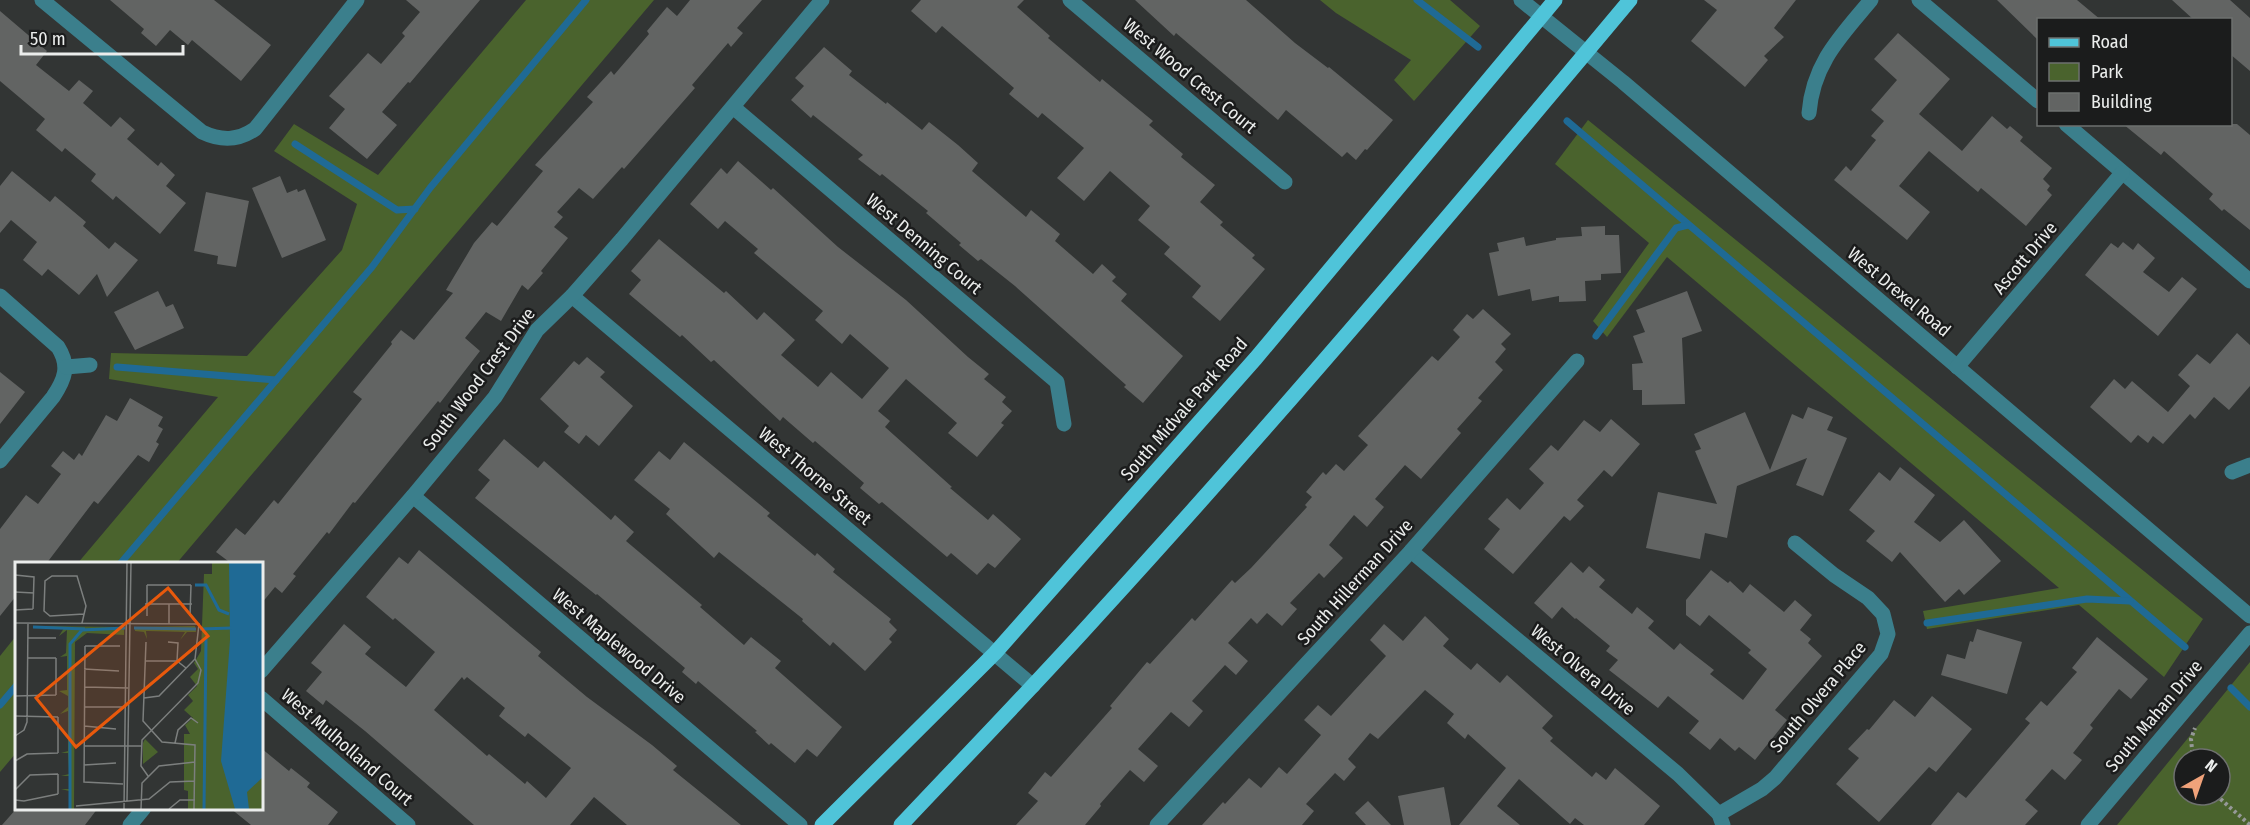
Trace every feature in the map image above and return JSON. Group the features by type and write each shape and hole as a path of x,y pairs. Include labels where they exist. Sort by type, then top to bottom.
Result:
{"main road":[{"name":"South Midvale Park Road","path":"822,825 995,653 1256,358 1555,0"},
{"path":"902,825 1033,686 1325,361 1630,0"}],"street":[{"path":"42,0 202,132 228,145 255,129 357,0"},
{"name":"South Wood Crest Drive","path":"262,670 414,496 495,397 537,330 572,296 822,0"},
{"name":"West Wood Crest Court","path":"1070,0 1285,182"},
{"name":"West Drexel Road","path":"1521,0 1587,52 2250,616"},
{"path":"1809,113 1815,80 1822,62 1871,0"},
{"path":"1919,0 2037,100"},
{"name":"West Denning Court","path":"733,107 1057,382 1064,424"},
{"path":"2068,126 2250,281"},
{"name":"Ascott Drive","path":"1958,368 2122,173"},
{"path":"0,296 50,338 65,358 66,367 60,386 53,397 0,461"},
{"name":"West Thorne Street","path":"572,296 1033,686"},
{"name":"South Hillerman Drive","path":"1157,825 1411,551 1577,361"},
{"path":"66,367 90,365"},
{"path":"2232,472 2250,465"},
{"name":"West Maplewood Drive","path":"414,496 800,825"},
{"name":"South Olvera Place","path":"1721,820 1775,777 1881,654 1888,634 1883,614 1868,598 1834,575 1795,543"},
{"name":"West Olvera Drive","path":"1411,551 1678,774 1721,820"},
{"name":"South Mahan Drive","path":"2088,825 2250,633"},
{"name":"West Mulholland Court","path":"262,699 408,825"},
{"path":"130,825 142,810"}],"path":[{"path":"2230,807 2250,825"}],"green space":[{"path":"526,0 654,0 178,562 79,562 218,397 109,379 111,353 247,356 342,250 357,204 274,151 294,124 378,175"},
{"path":"1320,0 1450,0 1480,26 1414,101 1394,80 1411,60 1336,13"},
{"path":"1588,120 2203,619 2164,677 2079,605 1927,629 1923,611 2059,588 1667,257 1607,337 1593,321 1649,243 1555,164"},
{"path":"15,637 15,754 0,772 0,656"},
{"path":"2250,662 2250,825 2117,825 2172,758 2172,807 2232,807 2232,747 2181,747"}],"building":[{"path":"110,0 214,0 271,45 241,81 192,40 188,45 170,30 156,46 141,33 144,29"},
{"path":"406,0 480,0 410,83 408,82 382,112 397,125 367,159 329,128 345,109 329,96 368,53 381,64 405,36 402,33 420,12"},
{"path":"690,0 762,0 737,28 743,33 731,47 728,43 692,85 695,88 624,169 622,167 593,199 579,188 557,212 563,217 554,227 568,238 541,271 543,273 528,290 522,285 501,321 486,312 465,338 480,351 440,403 438,401 329,534 327,532 293,574 296,576 282,593 275,587 262,603 262,562 229,562 216,552 236,528 245,535 274,500 278,504 362,399 353,392 392,344 391,342 401,330 414,340 453,293 446,290 474,243 492,222 497,226 543,171 535,165 593,102 587,97 611,71 614,75 649,34 647,31 667,7 677,16"},
{"path":"921,0 1024,0 1017,7 1050,36 1048,38 1100,82 1102,79 1153,121 1149,125 1183,154 1181,157 1215,185 1200,202 1223,222 1220,225 1255,255 1252,258 1265,269 1220,321 1192,297 1201,286 1164,254 1170,247 1138,220 1150,206 1110,171 1084,201 1057,178 1084,148 1042,113 1038,118 1009,94 1014,88 942,26 936,33 911,11"},
{"path":"1135,0 1246,0 1295,43 1329,67 1393,120 1356,160 1347,152 1342,157 1286,110 1278,120 1176,33 1174,36"},
{"path":"1704,0 1796,0 1774,28 1784,37 1764,56 1768,60 1745,87 1691,41 1717,10"},
{"path":"1997,0 2077,0 2099,18 2037,18 2037,39"},
{"path":"2172,0 2230,0 2250,18 2250,71 2232,56 2232,18 2192,18"},
{"path":"0,11 47,51 36,65 69,91 79,80 93,91 83,103 111,127 120,117 135,130 127,139 158,166 161,162 175,175 166,186 186,203 160,234 116,196 113,200 91,181 96,174 65,148 62,152 36,130 45,119 0,81"},
{"path":"1898,33 1950,79 1919,114 1962,151 1992,116 2007,129 2010,126 2023,137 2020,141 2052,168 2043,179 2050,186 2047,190 2052,195 2026,226 1981,188 1978,192 1929,151 1899,186 1930,212 1907,240 1834,180 1846,166 1851,171 1876,140 1871,136 1884,121 1871,110 1897,80 1874,59"},
{"path":"824,47 852,71 849,75 886,104 887,102 922,130 929,122 958,145 978,163 972,171 1026,217 1031,210 1060,234 1055,241 1093,274 1102,264 1116,277 1112,281 1127,294 1121,301 1183,356 1143,403 1124,387 1126,385 1015,286 959,245 961,243 926,213 928,211 882,174 880,176 858,159 863,155 813,115 811,118 791,100 804,86 795,78"},
{"path":"2232,124 2237,124 2250,135 2250,230 2224,209 2222,211 2209,199 2213,194 2164,151 2161,155 2125,126 2232,126"},
{"path":"738,161 771,190 773,188 838,247 906,300 989,374 984,379 1006,397 1002,402 1012,411 1001,423 1004,425 977,457 948,433 957,423 906,379 878,411 890,421 885,427 952,487 950,488 988,520 993,514 1021,539 995,568 988,563 977,575 951,553 947,557 882,502 879,504 860,488 864,483 815,441 813,443 783,417 780,421 714,360 711,362 682,335 680,337 629,294 641,280 631,271 659,239 724,293 726,291 757,320 764,312 795,340 781,355 818,387 831,372 862,399 889,368 850,334 842,344 815,320 823,311 754,253 758,249 725,221 718,229 690,204 721,168 727,174"},
{"path":"12,171 50,202 55,196 86,222 83,226 109,249 115,242 138,260 107,297 97,274 79,295 48,269 42,276 23,260 37,242 11,220 0,233 0,186"},
{"path":"280,176 287,193 305,189 326,240 282,258 252,188"},
{"path":"206,192 249,201 236,267 217,264 218,256 194,251"},
{"path":"1605,226 1605,235 1619,235 1621,273 1601,274 1601,280 1585,281 1586,301 1559,302 1559,296 1532,301 1530,289 1498,296 1489,253 1499,251 1497,243 1524,237 1526,246 1556,240 1556,238 1582,236 1581,227"},
{"path":"2123,242 2133,250 2138,243 2155,258 2143,272 2169,292 2182,277 2197,289 2158,336 2085,275 2111,243 2118,248"},
{"path":"158,291 166,307 173,304 184,328 135,350 114,312"},
{"path":"1687,291 1702,331 1682,338 1685,404 1642,405 1642,390 1633,390 1632,364 1643,363 1633,336 1645,332 1636,310"},
{"path":"1483,309 1511,334 1501,344 1506,349 1495,362 1503,370 1478,398 1482,401 1457,429 1461,433 1421,479 1405,465 1375,499 1384,507 1367,527 1354,515 1329,545 1343,558 1324,578 1319,573 1290,603 1297,609 1282,626 1267,613 1257,624 1251,618 1228,643 1248,661 1236,675 1225,665 1192,701 1203,711 1189,727 1171,712 1138,749 1158,766 1144,782 1130,770 1085,825 1016,825 1038,801 1028,793 1045,772 1051,777 1112,708 1110,706 1147,662 1150,664 1192,618 1195,621 1232,580 1235,583 1251,568 1307,507 1305,505 1312,497 1306,492 1323,472 1326,475 1336,464 1344,471 1368,445 1358,436 1432,356 1438,361 1460,337 1453,330 1467,314 1473,319"},
{"path":"2237,333 2250,345 2250,386 2229,410 2214,397 2195,419 2190,414 2163,444 2153,436 2148,443 2138,435 2131,443 2090,407 2114,379 2125,389 2132,381 2168,412 2190,386 2178,375 2197,354 2210,364"},
{"path":"587,357 605,372 600,377 633,406 599,446 586,435 579,444 564,432 569,426 540,399 574,361 579,365"},
{"path":"0,372 25,392 0,424"},
{"path":"130,398 163,417 158,426 163,429 156,442 159,444 149,462 138,455 98,504 94,501 48,562 15,562 15,597 0,616 0,529 26,495 38,504 61,474 51,466 63,451 74,460 79,453 82,456 106,415 117,421"},
{"path":"1808,407 1833,417 1827,430 1847,438 1823,496 1796,485 1807,458 1737,486 1727,538 1705,533 1700,559 1646,548 1658,492 1717,504 1695,451 1701,449 1694,434 1745,412 1770,470 1792,414 1803,419"},
{"path":"1611,419 1640,444 1612,477 1604,470 1577,500 1584,506 1570,521 1564,516 1513,574 1484,549 1500,529 1488,519 1507,498 1520,510 1544,483 1529,469 1551,445 1558,451 1584,420 1600,432"},
{"path":"504,439 538,468 544,461 611,520 615,515 634,532 626,541 702,605 700,607 744,645 751,637 781,661 775,668 842,727 817,757 807,749 795,763 771,743 769,745 755,732 757,731 698,681 696,684 682,672 685,668 597,594 475,498 490,480 478,470"},
{"path":"684,442 770,513 767,516 815,556 817,553 835,569 833,572 891,619 889,622 897,630 889,639 892,642 865,671 833,642 830,646 802,621 803,619 719,552 714,558 666,514 670,509 634,480 659,451 670,460"},
{"path":"1900,467 1935,495 1914,522 1940,542 1964,520 2001,561 1964,595 1959,589 1945,602 1900,552 1892,562 1866,541 1875,531 1849,510 1879,472 1890,481"},
{"path":"419,550 541,652 538,656 587,697 652,745 677,766 673,770 741,825 627,825 594,797 570,825 474,825 365,731 326,700 323,705 306,691 322,672 311,663 344,624 371,647 365,654 406,687 435,652 366,597 399,557 408,564","holes":["462,677 464,680 467,677 505,708 499,716 525,737 528,733 571,768 546,798 527,781 525,784 489,754 487,756 434,710"]},
{"path":"1571,562 1583,573 1589,566 1605,580 1599,587 1632,614 1637,607 1654,621 1648,628 1674,650 1680,643 1714,670 1710,674 1743,700 1767,669 1748,653 1751,650 1709,615 1700,626 1686,615 1686,600 1711,570 1728,583 1730,581 1743,593 1750,584 1784,612 1795,600 1812,615 1800,630 1811,639 1808,643 1822,656 1775,710 1787,720 1755,760 1739,747 1735,751 1720,738 1710,750 1689,733 1699,721 1668,696 1658,708 1609,670 1618,660 1606,651 1610,646 1562,607 1552,619 1534,603"},
{"path":"1425,616 1449,639 1443,646 1471,670 1477,663 1500,683 1507,675 1553,716 1542,728 1553,738 1550,741 1592,777 1596,772 1606,780 1615,768 1660,806 1644,825 1584,825 1575,818 1570,824 1519,779 1497,806 1520,825 1459,825 1506,768 1468,734 1465,739 1447,723 1454,714 1425,690 1378,739 1370,733 1348,759 1356,767 1344,781 1335,773 1306,804 1314,811 1302,825 1202,825 1249,778 1261,788 1279,767 1287,774 1321,735 1304,720 1318,705 1331,716 1386,656 1370,640 1384,624 1403,641"},
{"path":"1977,629 2022,642 2007,694 1941,675 1947,654 1965,659 1970,641 1973,642"},
{"path":"2097,637 2148,679 2131,699 2119,689 2090,725 2093,728 2073,753 2082,760 2065,780 2052,769 2025,800 2038,811 2025,825 1931,825 1958,792 1966,798 2030,723 2025,719 2041,701 2047,706 2077,672 2072,668"},
{"path":"1932,696 1972,729 1936,772 1929,767 1879,822 1836,784 1859,758 1848,749 1867,729 1869,730 1894,700 1915,717"},
{"path":"262,749 289,771 291,768 310,783 307,787 338,812 328,825 251,825 232,810 262,810"},
{"path":"1444,787 1451,825 1404,825 1398,796"},
{"path":"1368,801 1391,825 1366,825 1355,813"},
{"path":"15,810 96,810 85,825 2,825"}],"waterway":[{"path":"122,562 372,267 430,188 586,0"},
{"path":"1417,0 1478,47"},
{"path":"1567,121 2185,647"},
{"path":"295,144 397,210 415,209"},
{"path":"1596,336 1676,228 1688,225"},
{"path":"117,367 276,380"},
{"path":"1927,623 2087,599 2130,601"},
{"path":"0,705 15,687"},
{"path":"2231,688 2250,707"}]}
